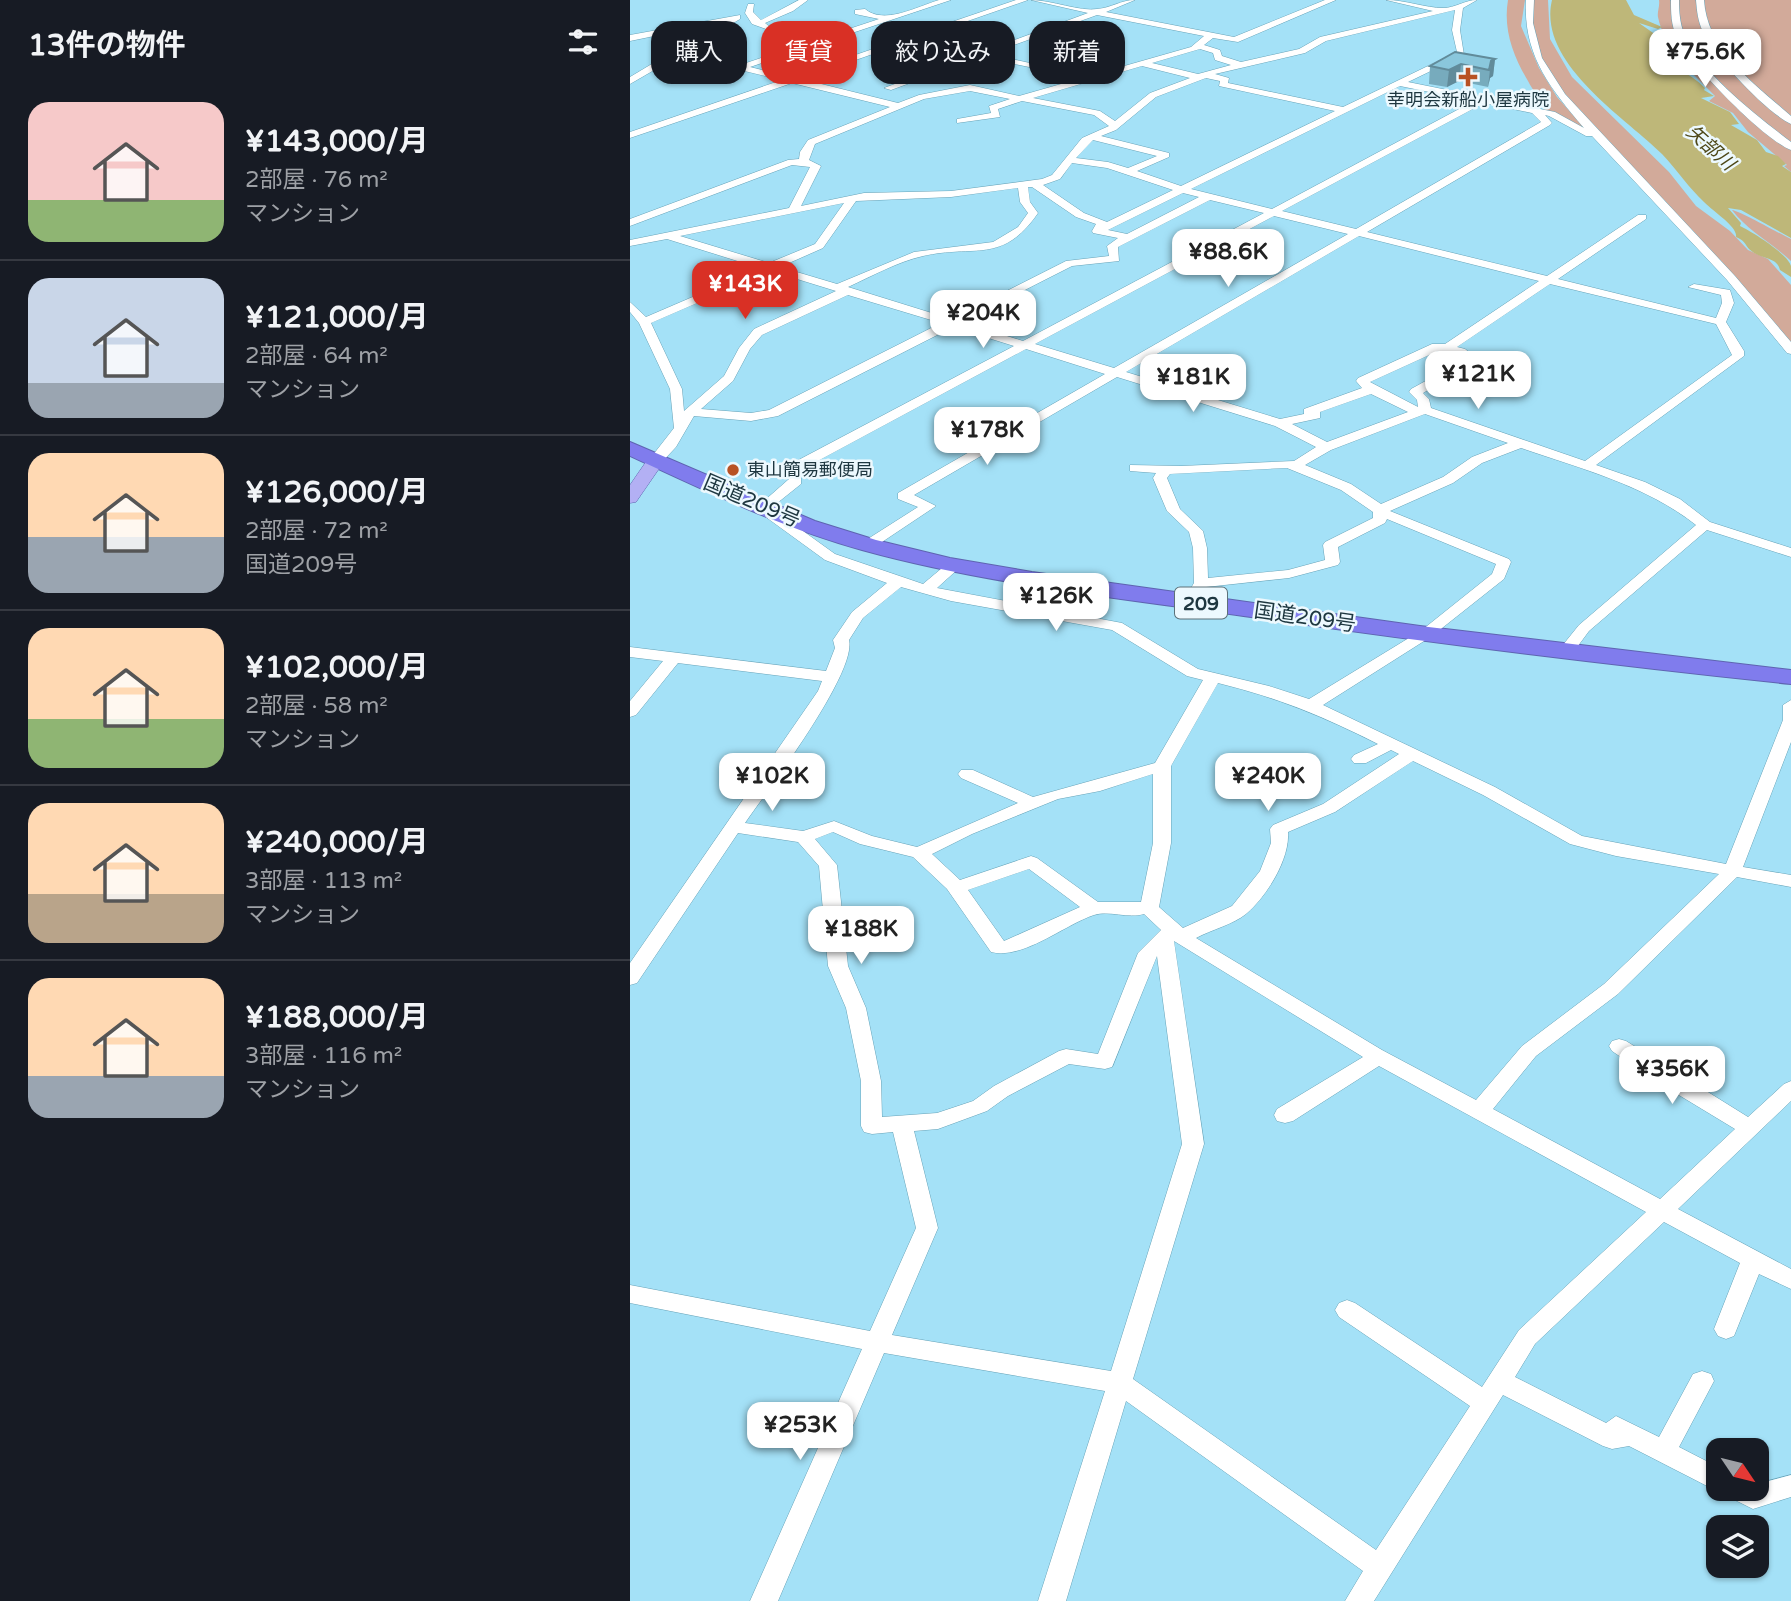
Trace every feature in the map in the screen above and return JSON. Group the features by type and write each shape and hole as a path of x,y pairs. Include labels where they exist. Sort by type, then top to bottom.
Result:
{"highway":[{"name":"国道209号","path":"630,448 761,506 868,545 953,566 1196,592 1427,633 1791,677"}],"main road":[{"path":"630,498 656,460"}],"street":[{"path":"630,38 750,10 755,22 764,24 804,0"},
{"path":"747,65 947,0"},
{"path":"857,57 1024,0"},
{"path":"1035,0 1235,40 1332,0"},
{"path":"1015,42 1131,0"},
{"path":"1390,0 1444,10"},
{"path":"630,243 864,196 951,194 1035,184 1056,177 1085,140 1113,128 1153,95 1238,65 1302,51 1322,40 1459,7 1473,0"},
{"path":"1530,0 1529,23 1538,58 1561,96 1731,278 1791,350"},
{"path":"1675,0 1675,14 1682,37 1691,52 1738,101 1791,147"},
{"path":"1700,0 1703,23 1715,45 1738,73 1791,121"},
{"path":"1097,231 1461,53 1456,30 1459,7"},
{"path":"865,11 858,12 889,19"},
{"path":"726,21 736,14"},
{"path":"960,121 996,115 992,107 1200,46 1210,36"},
{"path":"1200,46 1217,52 1218,58 1238,65"},
{"path":"1125,57 1226,80 1222,84 1343,110"},
{"path":"630,81 651,69"},
{"path":"1398,83 1552,114 1599,139"},
{"path":"630,135 779,84"},
{"path":"807,84 898,106"},
{"path":"899,84 888,88 922,97"},
{"path":"804,162 805,152 811,142 922,97 970,88 1097,113 1114,125"},
{"path":"1483,100 794,468 796,481 761,506 813,548 898,582 1117,626 1194,673 1263,689 1311,705 1489,791 1576,840 1615,850 1791,881"},
{"path":"868,545 929,506 903,496 1548,123 1536,111"},
{"path":"1092,137 1166,155 1128,172"},
{"path":"1069,160 1108,165 1183,190 1720,322 1738,351 1738,356 1588,465"},
{"path":"630,223 791,162 816,166 793,211"},
{"path":"1035,184 1080,215 1102,223 1097,231"},
{"path":"656,460 671,444 679,426 690,412 729,378 745,348 758,332 918,254 1005,244 1026,228 1033,213 1025,202 1023,186"},
{"path":"690,412 751,417 773,413 1070,263 1115,259 1112,246 1209,196"},
{"path":"643,322 819,246 852,199"},
{"path":"1447,348 1642,217"},
{"path":"1097,231 1128,237"},
{"path":"667,236 1280,423 1326,447"},
{"path":"1694,287 1726,292 1728,303 1720,322"},
{"path":"630,305 643,322 676,390 679,426"},
{"path":"1422,411 1423,399 1415,392 1473,360 1461,352 1436,346 1362,381 1369,390 1422,411 1588,465 1664,496 1696,516 1705,525 1791,553"},
{"path":"1280,423 1315,415 1309,412 1369,390"},
{"path":"1293,467 1326,447 1422,411"},
{"path":"1380,510 1448,480 1477,460 1519,444"},
{"path":"1135,468 1165,470 1290,464 1346,487 1380,510 1504,562 1499,576 1427,633 1311,705"},
{"path":"1165,470 1160,478 1174,512 1196,531 1200,548 1196,592 1289,574 1333,562 1330,545 1380,520 1380,510"},
{"path":"1566,651 1584,628 1705,525"},
{"path":"926,589 953,566"},
{"path":"630,978 826,691 843,648 841,640 857,615 898,582"},
{"path":"630,652 832,677"},
{"path":"630,712 674,658"},
{"path":"1212,679 1162,766 1162,844 1149,909 1172,935 1378,1056 1791,1280"},
{"path":"1479,1111 1528,1051 1611,989 1733,870 1791,720 1788,713 1791,705"},
{"path":"1360,759 1391,744"},
{"path":"804,837 828,865 838,966 856,1008 871,1081 872,1126 902,1126 938,1121 980,1106 1001,1091 1066,1056 1105,1062 1148,953 1172,935 1239,910 1269,873 1280,843 1279,829 1329,808 1411,754"},
{"path":"919,853 966,830 1053,795 1094,787 1162,766"},
{"path":"967,774 1032,803"},
{"path":"734,827 804,837 834,826 866,840 919,853 942,869 998,947 1009,947 1094,908 1137,910 1150,906"},
{"path":"957,887 1031,862 1094,908"},
{"path":"1052,1601 1193,1144 1172,935"},
{"path":"1619,1046 1666,1078 1750,1128"},
{"path":"1285,1115 1378,1056"},
{"path":"1359,1601 1527,1337 1791,1089"},
{"path":"764,1601 927,1228 902,1126"},
{"path":"1726,1329 1753,1259"},
{"path":"630,1294 878,1342 1120,1383 1380,1568"},
{"path":"1347,1310 1485,1403"},
{"path":"1499,1381 1612,1438 1623,1437 1616,1426 1706,1473"},
{"path":"1664,1451 1702,1381"},
{"path":"1769,1493 1791,1486"}],"shaded area":[{"path":"1508,0 1525,0 1521,26 1539,68 1557,97 1589,133 1544,111 1510,42"},
{"path":"1531,0 1548,0 1550,39 1572,77 1669,172 1696,206 1730,231 1748,250 1768,259 1791,285 1791,344 1587,125 1542,62 1534,43"},
{"path":"1659,0 1791,0 1791,172 1784,166 1787,165 1748,132 1733,113 1709,101 1715,96 1693,74 1669,63 1676,62 1677,58 1659,23"},
{"path":"1732,210 1791,239 1791,261 1745,224"}],"water":[{"name":"矢部川","path":"1552,0 1626,0 1634,15 1662,27 1658,29 1639,23 1666,42 1676,59 1664,59 1660,52 1649,50 1699,82 1704,90 1714,96 1701,98 1730,112 1739,124 1731,125 1757,140 1766,152 1778,156 1786,164 1782,166 1791,172 1791,238 1741,210 1728,208 1741,223 1740,226 1783,255 1791,266 1791,277 1780,270 1775,262 1753,252 1736,237 1730,224 1699,197 1662,154 1607,106 1570,67 1558,45 1551,23"}],"building":[{"path":"1455,52 1495,59 1491,61 1489,70 1461,64 1449,70 1430,66"}],"place":[{"name":"幸明会新船小屋病院","path":"1468,77"},
{"name":"東山簡易郵便局","path":"733,470"}]}
